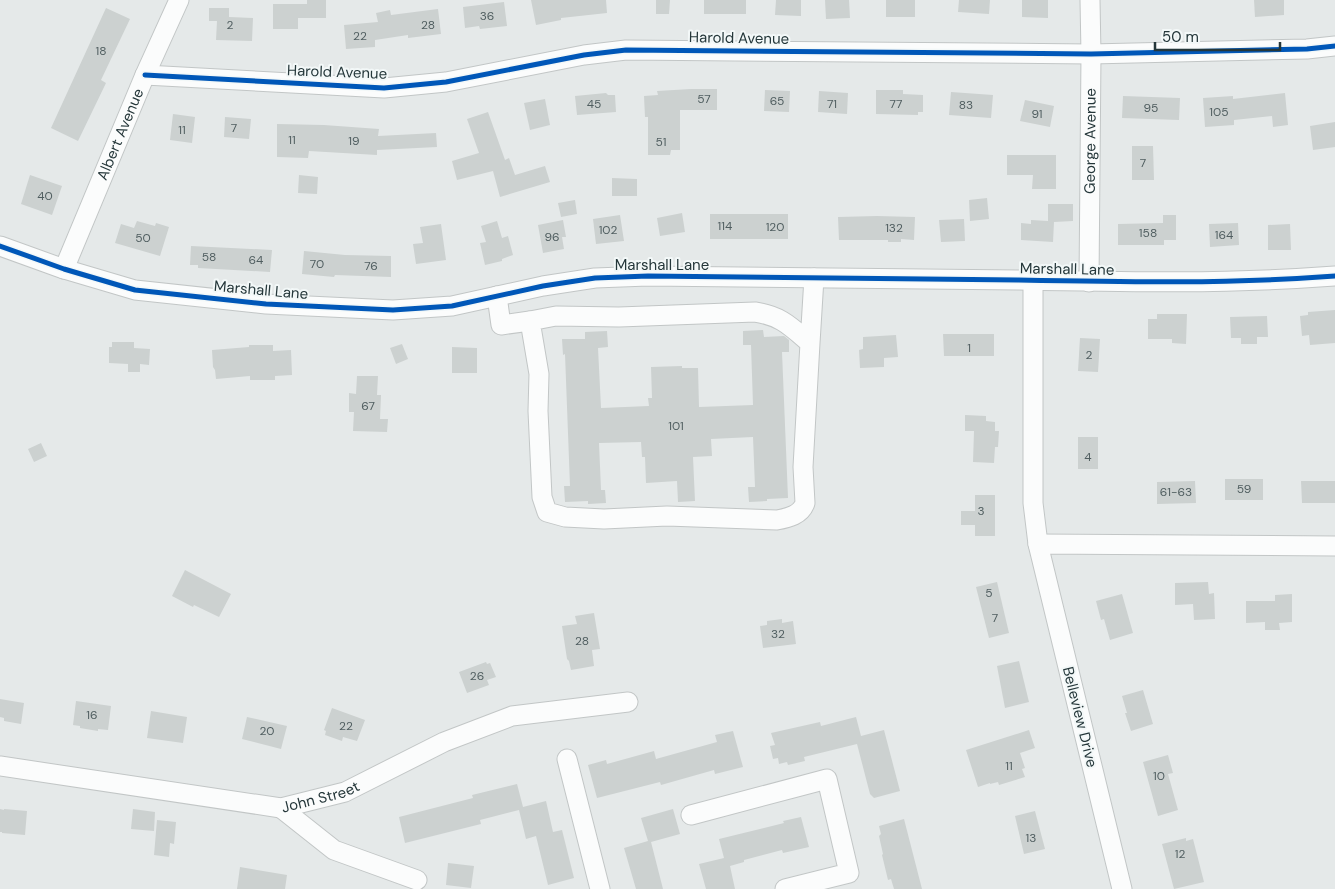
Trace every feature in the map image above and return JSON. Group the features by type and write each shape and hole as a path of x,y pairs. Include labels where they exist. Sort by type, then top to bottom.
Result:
{"street":[{"name":"Albert Avenue","path":"64,269 145,75 179,0"},
{"name":"George Avenue","path":"1089,282 1090,0"},
{"name":"Harold Avenue","path":"145,75 384,88 446,82 584,55 626,50 1091,54 1307,49 1335,46"},
{"name":"Marshall Lane","path":"0,246 64,269 135,290 266,304 393,310 452,306 542,286 595,278 658,276 1216,282 1335,276"},
{"path":"530,321 539,374 538,411 542,497 547,512 565,517 604,519 667,516 777,520 796,514 804,507 805,503 804,467 814,278"},
{"name":"Belleview Drive","path":"1033,281 1033,503 1038,544 1122,889"},
{"path":"497,296 501,325 556,316 755,312 769,314 782,320 810,343"},
{"path":"1038,544 1335,546"},
{"name":"John Street","path":"0,766 281,808 344,792 444,742 512,716 628,702"},
{"path":"566,759 598,889"},
{"path":"691,815 828,779 848,873 785,889"},
{"path":"281,808 334,850 416,880"}],"building":[{"path":"307,0 326,0 326,18 298,18 298,29 273,29 273,4 307,4"},
{"path":"531,0 606,0 607,13 561,18 561,20 536,25"},
{"path":"656,0 670,0 669,14 656,14"},
{"path":"704,0 746,0 746,14 704,14"},
{"path":"776,0 801,0 801,16 775,15"},
{"path":"825,0 849,0 850,18 826,19"},
{"path":"886,0 915,0 915,17 886,17"},
{"path":"959,0 990,0 989,14 958,12"},
{"path":"1022,0 1048,0 1048,18 1022,17"},
{"path":"1254,0 1284,0 1284,15 1255,17"},
{"path":"504,2 507,26 480,29 479,26 465,28 463,7"},
{"path":"106,8 130,19 101,80 106,83 78,141 51,128"},
{"path":"209,8 229,8 229,17 253,18 252,41 216,40 217,21 209,21"},
{"path":"438,9 441,34 408,38 408,35 375,40 375,47 346,49 344,25 378,22 376,13 390,10 391,15"},
{"path":"717,89 717,110 680,110 680,150 671,150 670,155 648,155 648,117 645,117 644,96 658,95 657,91"},
{"path":"765,90 790,91 789,112 764,111"},
{"path":"876,90 903,90 903,94 923,95 923,112 918,112 918,115 876,114"},
{"path":"819,91 848,93 847,114 818,112"},
{"path":"951,92 993,95 991,118 949,115"},
{"path":"606,93 608,95 615,95 616,112 577,115 575,96"},
{"path":"1285,93 1288,125 1273,127 1272,116 1234,120 1234,125 1205,127 1203,98 1233,96 1233,99"},
{"path":"1123,96 1180,98 1179,120 1122,118"},
{"path":"545,99 550,125 530,130 524,103"},
{"path":"1025,100 1054,106 1050,127 1020,121"},
{"path":"488,112 505,160 509,158 515,175 545,166 550,182 500,197 493,171 457,180 452,161 479,153 467,119"},
{"path":"173,114 195,117 192,143 170,140"},
{"path":"225,117 251,119 249,139 224,137"},
{"path":"1335,122 1335,147 1313,150 1310,126"},
{"path":"277,124 379,129 378,136 436,133 437,147 377,150 377,155 309,151 308,158 277,157"},
{"path":"1132,146 1153,146 1154,180 1132,180"},
{"path":"1007,155 1056,155 1056,189 1032,189 1033,175 1007,175"},
{"path":"30,175 62,186 52,215 21,204"},
{"path":"299,175 318,177 317,194 298,193"},
{"path":"612,178 637,179 637,196 612,196"},
{"path":"987,198 989,219 970,221 969,200"},
{"path":"575,200 577,214 561,217 558,203"},
{"path":"1048,204 1073,204 1073,221 1054,222 1053,242 1021,240 1021,223 1031,224 1031,220 1048,221"},
{"path":"682,213 685,232 660,236 657,218"},
{"path":"710,214 788,214 788,239 710,239"},
{"path":"620,215 624,241 596,244 593,219"},
{"path":"1163,215 1176,215 1176,240 1164,240 1164,245 1118,245 1118,224 1163,223"},
{"path":"838,217 915,217 914,240 901,239 901,242 888,242 888,240 839,240"},
{"path":"964,219 965,241 941,242 939,220"},
{"path":"563,220 566,237 562,237 564,249 543,253 538,225"},
{"path":"137,221 155,226 156,223 169,227 160,256 115,243 121,224 134,228"},
{"path":"497,221 502,238 508,236 513,255 502,259 502,261 485,265 480,243 486,242 481,226"},
{"path":"1238,223 1239,245 1210,247 1209,224"},
{"path":"441,224 446,260 416,264 413,244 423,243 420,227"},
{"path":"1290,224 1291,250 1268,250 1268,225"},
{"path":"191,246 272,250 270,272 198,268 198,265 190,265"},
{"path":"304,251 345,255 391,256 391,277 335,275 334,277 302,274"},
{"path":"1335,310 1335,343 1310,345 1309,335 1302,336 1300,316 1308,315 1308,312"},
{"path":"1157,314 1187,314 1186,344 1172,343 1172,339 1148,339 1148,319 1157,319"},
{"path":"1267,316 1268,337 1257,337 1257,344 1241,344 1241,338 1231,338 1230,317"},
{"path":"763,330 764,337 784,336 789,340 789,352 782,352 788,498 749,502 748,487 755,487 753,437 711,439 712,456 693,457 695,501 678,502 677,481 646,483 645,457 642,457 641,442 599,443 601,490 605,490 606,503 588,504 588,501 565,502 564,486 570,486 565,354 563,355 562,339 585,339 585,332 607,331 608,347 598,348 601,408 649,406 648,398 652,398 651,367 682,366 682,368 698,368 699,407 753,405 751,345 743,345 743,331"},
{"path":"943,334 994,334 994,356 944,356"},
{"path":"896,335 898,357 884,358 884,367 860,368 859,350 863,349 863,337"},
{"path":"1080,338 1100,339 1098,372 1078,371"},
{"path":"112,342 134,342 134,348 150,349 149,365 140,364 140,372 128,372 128,364 109,363 109,347 112,347"},
{"path":"402,344 408,359 396,364 390,348"},
{"path":"249,345 273,345 273,351 291,350 292,375 275,376 275,380 250,380 250,376 216,379 212,350 249,347"},
{"path":"452,347 477,348 477,373 452,373"},
{"path":"357,376 378,376 377,395 381,395 380,419 388,419 387,432 353,431 354,412 349,412 349,393 356,394"},
{"path":"965,415 986,416 986,421 995,422 995,431 999,431 994,463 973,462 974,431 965,431"},
{"path":"1078,437 1098,437 1098,469 1078,469"},
{"path":"41,443 47,456 34,462 28,449"},
{"path":"1225,479 1263,479 1263,500 1225,500"},
{"path":"1195,481 1196,503 1157,504 1157,482"},
{"path":"1301,481 1335,481 1335,503 1302,503"},
{"path":"975,495 995,495 995,536 975,536 975,525 961,525 961,511 975,511"},
{"path":"185,570 231,594 219,617 172,596"},
{"path":"997,582 1009,633 989,638 976,587"},
{"path":"1208,582 1209,594 1214,593 1215,619 1194,620 1193,604 1175,605 1175,583"},
{"path":"1122,594 1133,633 1110,640 1104,619 1101,620 1096,601"},
{"path":"1292,594 1292,622 1279,623 1280,630 1265,630 1265,622 1246,623 1246,601 1275,601 1275,595"},
{"path":"594,613 600,649 592,650 594,666 571,670 567,659 562,626 577,624 575,616"},
{"path":"782,619 782,623 793,621 796,644 763,648 760,626 767,625 767,621"},
{"path":"1019,661 1029,702 1005,708 997,666"},
{"path":"486,662 487,664 490,663 496,677 487,680 489,685 467,693 459,672"},
{"path":"1143,690 1153,724 1131,731 1122,696"},
{"path":"0,699 24,703 21,724 4,721 4,718 0,717"},
{"path":"76,701 111,706 108,730 98,729 98,731 73,725"},
{"path":"332,708 365,720 357,741 343,737 342,741 325,735 326,731 324,730"},
{"path":"151,711 187,717 183,743 147,738"},
{"path":"247,717 287,726 281,749 242,739"},
{"path":"856,717 861,736 884,730 900,791 874,798 870,794 857,744 804,757 805,761 788,765 787,762 779,764 778,758 773,759 770,746 775,745 771,733 820,722 821,726"},
{"path":"1029,730 1035,748 1020,753 1025,768 1022,769 1025,777 999,785 998,782 978,787 966,750"},
{"path":"733,731 743,767 715,774 714,770 661,785 660,782 597,798 588,765 606,760 607,764 654,751 656,759 717,742 715,735"},
{"path":"1168,755 1173,773 1168,774 1178,810 1158,816 1143,762"},
{"path":"517,784 523,807 546,801 553,832 562,830 574,878 548,885 536,836 526,839 519,810 480,820 481,824 405,843 399,817 473,798 472,795"},
{"path":"0,809 27,811 25,835 0,832"},
{"path":"133,809 155,812 154,831 131,829"},
{"path":"673,809 680,834 651,842 663,889 636,889 624,848 648,841 641,818"},
{"path":"1035,811 1045,849 1024,854 1015,816"},
{"path":"801,817 809,847 783,853 782,850 744,860 744,862 730,866 735,889 706,889 699,864 724,858 719,839"},
{"path":"904,819 922,889 894,889 891,879 888,880 882,855 879,826"},
{"path":"157,820 176,822 174,844 170,843 169,857 154,855"},
{"path":"1186,838 1186,841 1193,839 1204,882 1174,889 1162,844"},
{"path":"448,863 474,866 471,888 446,885"},
{"path":"240,867 287,875 285,889 237,889"}],"cycle path":[{"path":"145,75 384,88 446,82 584,55 626,50 1091,54 1307,49 1335,46"},
{"path":"0,246 64,269 135,290 266,304 393,310 452,306 543,286 595,278 648,276 1176,282 1335,276"}]}
